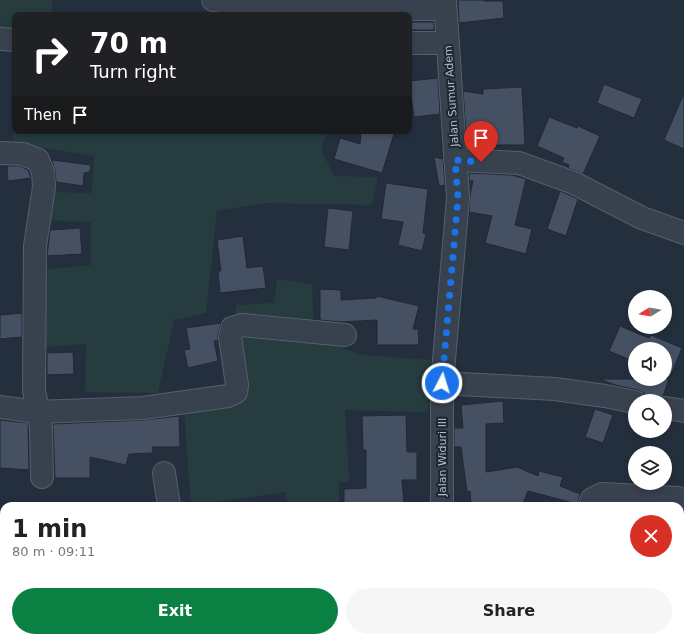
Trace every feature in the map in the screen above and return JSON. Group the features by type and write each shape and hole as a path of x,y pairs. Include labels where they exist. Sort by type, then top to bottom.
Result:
{"street":[{"path":"213,0 304,9 445,4"},
{"name":"Jalan Sumur Adem","path":"442,383 458,198 445,4"},
{"path":"0,39 12,40"},
{"path":"412,43 447,43"},
{"path":"0,153 23,154 38,160 43,172 44,187 34,246 34,390 41,427 42,477"},
{"path":"455,160 519,163 574,183 642,218 684,233"},
{"path":"0,407 37,412 143,408 228,396 236,392 237,386 230,336 232,328 242,325 345,335"},
{"path":"442,383 555,389 628,401"},
{"name":"Jalan Widuri III","path":"442,383 442,502"},
{"path":"672,409 684,411"},
{"path":"164,473 168,502"},
{"path":"591,502 592,499 602,494 678,498"}],"green space":[{"path":"0,0 52,0 52,12 12,12 12,37 0,34"},
{"path":"14,134 327,134 321,149 334,176 378,177 372,205 265,203 217,211 206,313 174,320 158,393 85,392 86,344 42,347 42,270 91,265 91,222 43,220 48,192 92,193 94,156 13,143"},
{"path":"277,279 312,284 314,339 364,355 430,360 428,412 345,410 349,481 339,483 339,502 287,502 286,492 218,502 191,502 184,411 231,408 236,305 274,303"}],"building":[{"path":"458,0 503,1 504,18 459,23"},
{"path":"412,22 434,22 434,30 412,30"},
{"path":"438,78 440,114 414,117 412,103 412,81"},
{"path":"604,84 642,99 634,118 597,103"},
{"path":"522,87 525,145 467,145 463,91 483,94 483,89"},
{"path":"684,93 684,149 664,140"},
{"path":"549,117 577,128 578,126 600,136 583,174 568,168 569,165 562,162 564,158 537,146"},
{"path":"361,134 394,134 382,173 334,159 340,138 360,144"},
{"path":"434,157 443,159 445,185 439,186"},
{"path":"52,160 91,165 90,172 84,173 83,186 56,182"},
{"path":"7,166 20,166 28,170 31,178 8,181"},
{"path":"469,173 511,175 526,179 515,225 532,229 526,254 485,243 492,216 469,212 473,181 469,181"},
{"path":"386,183 428,189 423,233 426,234 422,251 398,245 403,222 381,219"},
{"path":"560,191 578,199 566,236 547,229"},
{"path":"328,208 353,211 349,250 324,247"},
{"path":"80,228 82,254 47,256 50,230"},
{"path":"243,236 247,268 263,266 266,288 220,293 218,271 221,271 217,240"},
{"path":"320,289 341,290 341,300 376,298 377,296 419,306 413,329 418,329 419,345 377,345 377,320 341,322 320,320"},
{"path":"22,313 22,337 0,339 0,315"},
{"path":"221,323 218,341 214,341 218,361 188,368 184,350 190,349 186,328"},
{"path":"620,326 628,329 628,334 639,334 649,338 651,335 668,342 628,342 628,359 609,351"},
{"path":"672,344 682,348 672,372"},
{"path":"73,352 74,374 47,375 47,353"},
{"path":"600,379 628,379 628,386 667,386 664,394 644,394 638,390 615,385"},
{"path":"503,401 504,423 486,424 486,472 517,467 538,476 539,471 563,477 560,486 580,494 578,502 569,502 528,491 524,502 471,502 470,491 467,492 461,447 454,447 454,428 463,428 461,405"},
{"path":"595,409 613,415 603,443 585,437"},
{"path":"406,415 407,452 417,452 417,480 402,480 404,502 344,502 344,489 366,488 366,450 363,450 362,416"},
{"path":"179,416 180,447 152,447 153,453 129,454 126,465 90,457 90,478 55,478 53,424 144,420"},
{"path":"0,420 28,423 29,470 0,468"}],"route":[{"path":"442,383 458,198 455,160 481,162"}]}
